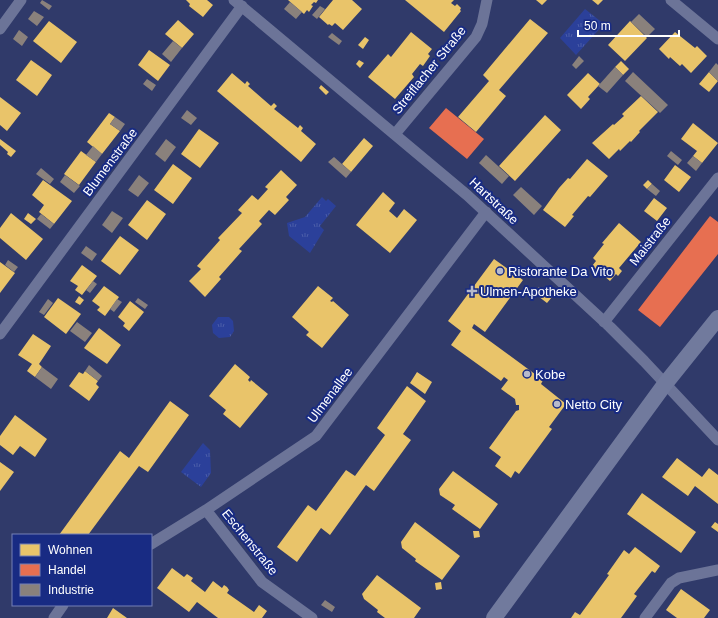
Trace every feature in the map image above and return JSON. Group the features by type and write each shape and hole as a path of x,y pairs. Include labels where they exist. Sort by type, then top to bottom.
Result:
{"main road":[{"path":"494,618 665,384 718,318"}],"street":[{"path":"0,29 21,0"},
{"path":"476,0 486,4"},
{"path":"671,0 718,39"},
{"name":"Hartstraße","path":"238,3 486,212 604,322 718,440"},
{"name":"Blumenstraße","path":"0,334 238,3"},
{"name":"Streiflacher Straße","path":"395,134 476,37 482,24 486,4"},
{"name":"Maistraße","path":"604,322 718,178"},
{"name":"Ulmenallee","path":"152,543 206,510 316,436 486,212"},
{"name":"Eschenstraße","path":"206,510 262,582 312,618"},
{"path":"645,618 670,583 675,580 718,570"},
{"path":"54,618 63,606"}],"green space":[{"path":"585,9 604,24 576,55 560,38"},
{"path":"322,197 326,201 328,199 336,206 320,226 324,230 310,253 289,236 287,223 305,217"},
{"path":"218,317 229,317 233,321 234,331 230,337 219,338 213,333 212,325"},
{"path":"203,443 210,450 211,473 201,487 181,472"}],"building: Wohnen":[{"path":"186,0 207,0 213,5 203,17 189,6 190,4"},
{"path":"288,0 318,0 316,3 314,2 311,5 313,6 309,12 307,10 304,14"},
{"path":"333,0 352,0 362,9 343,30 335,23 332,26 329,24 328,25 319,17"},
{"path":"405,0 454,0 451,3 455,6 457,4 461,8 461,11 444,32"},
{"path":"536,0 547,0 542,5"},
{"path":"592,0 603,0 598,5"},
{"path":"530,19 548,33 499,90 506,96 476,132 458,117 489,81 483,75"},
{"path":"178,20 194,34 182,48 165,34"},
{"path":"49,21 77,42 61,63 33,41"},
{"path":"630,21 647,38 625,61 608,45"},
{"path":"411,32 432,49 428,54 430,56 423,66 420,64 412,74 414,77 395,99 368,77 388,54 391,57"},
{"path":"675,32 695,48 697,46 707,56 691,73 682,64 680,66 670,57 669,59 659,49"},
{"path":"365,37 369,40 363,49 358,45"},
{"path":"149,50 170,65 158,81 138,65"},
{"path":"31,60 52,75 37,96 16,80"},
{"path":"359,60 364,63 360,68 356,64"},
{"path":"621,61 629,69 623,75 615,67"},
{"path":"709,72 718,81 709,92 699,84"},
{"path":"232,73 245,84 247,81 250,84 248,86 271,106 274,103 277,106 274,109 298,128 300,125 303,128 301,131 316,144 301,162 217,91"},
{"path":"588,73 600,84 588,97 590,99 581,109 567,95"},
{"path":"321,85 329,92 326,95 319,88"},
{"path":"641,96 658,112 639,131 640,132 631,142 630,141 620,151 619,149 609,159 592,143 624,116 622,114"},
{"path":"0,97 21,113 7,131 0,125"},
{"path":"109,113 115,117 110,124 120,131 102,154 87,142"},
{"path":"545,115 561,130 515,181 499,166"},
{"path":"693,123 718,143 702,163 693,156 697,151 681,139"},
{"path":"199,129 219,143 200,168 181,154"},
{"path":"364,138 373,146 351,172 342,164"},
{"path":"0,139 16,151 11,157 0,145"},
{"path":"81,151 96,162 79,185 64,174"},
{"path":"587,159 608,176 590,197 588,196 572,215 574,216 565,227 543,210 559,188 568,178 570,179"},
{"path":"173,164 192,178 173,204 154,190"},
{"path":"675,165 691,177 679,192 664,180"},
{"path":"281,170 297,185 286,197 289,200 275,215 269,210 259,221 262,224 239,249 242,251 219,277 221,279 205,297 189,281 201,269 197,266 220,240 218,238 242,213 238,210 252,195 258,200 268,189 265,187"},
{"path":"43,180 72,201 54,224 39,212 44,205 32,195"},
{"path":"648,180 652,184 647,189 643,185"},
{"path":"383,192 395,203 389,211 397,218 404,209 417,220 390,253 356,225"},
{"path":"654,198 667,208 657,221 644,211"},
{"path":"147,200 166,214 147,240 128,225"},
{"path":"11,213 43,239 26,260 0,238 0,228"},
{"path":"28,213 36,219 31,224 24,219"},
{"path":"619,223 641,242 619,268 622,271 618,276 616,274 610,281 592,266 596,261 593,258 604,244 602,243"},
{"path":"120,236 139,250 120,275 101,261"},
{"path":"494,259 523,280 485,332 474,324 472,328 543,380 541,384 566,404 549,427 552,429 519,474 515,471 511,478 495,466 501,457 489,448 516,411 519,410 519,405 516,405 515,399 501,389 508,380 504,377 501,381 451,345 461,331 448,321"},
{"path":"0,262 15,273 0,293"},
{"path":"82,265 97,276 82,295 75,290 78,286 70,281"},
{"path":"104,286 119,297 105,316 97,310 100,307 92,301"},
{"path":"318,286 333,298 330,301 333,301 349,315 322,348 306,335 309,332 292,317"},
{"path":"539,287 552,297 547,303 534,293"},
{"path":"79,296 84,300 80,305 75,302"},
{"path":"58,298 81,314 66,334 44,317"},
{"path":"130,301 144,312 129,331 123,326 125,323 118,317"},
{"path":"99,328 121,345 107,364 84,348"},
{"path":"33,334 51,346 39,364 42,367 35,377 27,371 32,364 18,355"},
{"path":"235,364 250,377 248,380 250,382 251,380 268,394 240,428 223,414 226,410 209,396"},
{"path":"85,371 98,381 96,384 99,387 89,401 69,386 79,372 83,374"},
{"path":"417,372 432,382 425,394 410,383"},
{"path":"407,386 426,401 403,434 411,440 374,491 366,485 330,535 321,528 297,562 277,547 308,505 316,511 346,470 355,476 385,435 377,428"},
{"path":"170,401 189,415 148,472 139,466 89,534 60,534 120,451 129,458"},
{"path":"15,415 47,439 35,457 20,446 13,455 0,445 0,436"},
{"path":"677,458 702,477 709,468 718,475 718,504 695,486 688,496 662,477"},
{"path":"0,462 14,472 0,491"},
{"path":"453,471 498,504 480,529 452,509 455,505 440,495 439,489"},
{"path":"642,493 696,532 681,553 627,514"},
{"path":"415,522 460,556 442,580 415,561 416,559 402,548 401,542"},
{"path":"715,522 718,524 718,532 711,527"},
{"path":"473,531 479,531 480,537 474,538"},
{"path":"635,547 660,566 655,573 652,571 634,594 637,596 621,618 571,618 575,612 580,615 609,575 607,574 624,550 629,554"},
{"path":"172,568 184,577 187,574 193,578 191,581 205,592 213,581 222,588 224,585 227,587 229,590 227,593 254,612 259,605 267,611 262,618 218,618 197,602 189,612 157,588"},
{"path":"377,575 421,608 414,618 385,618 377,612 378,610 364,599 362,594"},
{"path":"441,582 442,589 436,590 435,583"},
{"path":"681,589 710,610 704,618 677,618 666,610"},
{"path":"113,608 127,618 107,618"}],"building: Handel":[{"path":"446,108 484,139 467,159 429,128"},
{"path":"710,216 718,222 718,254 660,327 638,310"}],"building: Industrie":[{"path":"42,0 52,6 49,10 40,3"},
{"path":"290,2 302,12 296,19 284,9"},
{"path":"320,6 325,9 317,19 312,15"},
{"path":"34,11 44,17 37,26 28,19"},
{"path":"639,14 655,29 647,37 631,22"},
{"path":"19,30 28,37 22,46 13,39"},
{"path":"332,33 342,41 339,45 328,37"},
{"path":"173,41 182,48 171,62 162,54"},
{"path":"579,56 584,61 576,69 572,65"},
{"path":"716,63 718,65 718,81 709,72"},
{"path":"615,67 623,75 607,93 598,86"},
{"path":"633,72 668,105 660,113 625,81"},
{"path":"147,79 156,85 152,91 143,84"},
{"path":"187,110 197,118 191,125 181,118"},
{"path":"115,117 125,124 120,131 110,124"},
{"path":"166,139 176,147 165,162 155,154"},
{"path":"93,146 102,154 96,162 86,155"},
{"path":"671,151 682,160 678,165 667,156"},
{"path":"486,155 509,176 502,184 479,163"},
{"path":"693,156 702,163 696,171 687,163"},
{"path":"334,157 351,172 346,178 328,162"},
{"path":"41,168 54,179 50,184 36,174"},
{"path":"65,175 80,186 74,193 60,182"},
{"path":"139,175 149,183 138,197 128,190"},
{"path":"652,184 660,191 656,196 647,189"},
{"path":"521,187 542,206 534,215 513,195"},
{"path":"112,211 123,218 112,233 102,225"},
{"path":"41,214 54,224 50,229 37,219"},
{"path":"86,246 97,254 92,261 81,253"},
{"path":"8,260 18,267 14,272 5,265"},
{"path":"93,281 97,284 90,293 86,290"},
{"path":"138,298 148,305 145,309 135,302"},
{"path":"48,299 53,303 44,315 39,312"},
{"path":"117,299 122,302 114,312 110,309"},
{"path":"77,322 92,333 85,342 70,331"},
{"path":"89,365 102,376 98,381 85,371"},
{"path":"42,367 58,379 51,389 35,377"},
{"path":"325,600 335,607 332,612 321,605"}],"place":[{"name":"Ristorante Da Vito","path":"500,271"},
{"name":"Ulmen-Apotheke","path":"472,291"},
{"name":"Kobe","path":"527,374"},
{"name":"Netto City","path":"557,404"}]}
